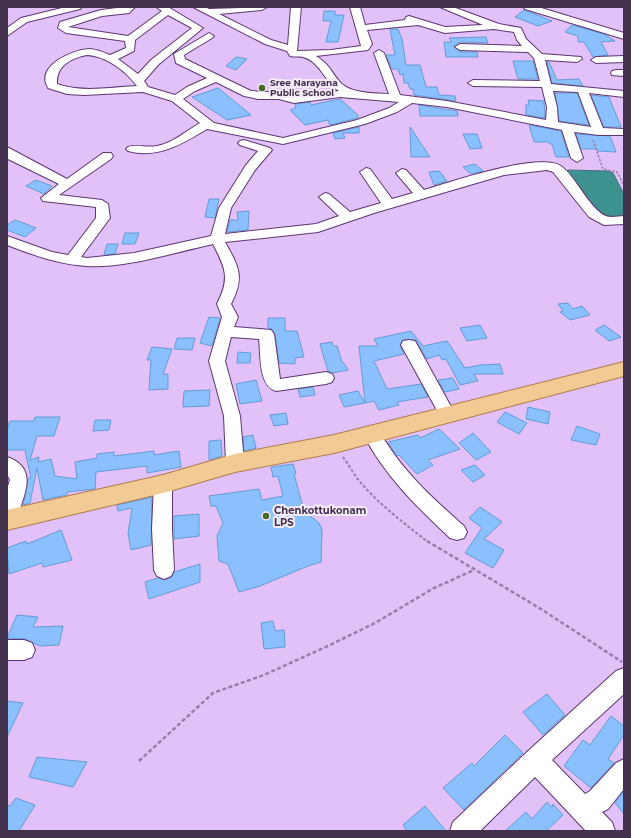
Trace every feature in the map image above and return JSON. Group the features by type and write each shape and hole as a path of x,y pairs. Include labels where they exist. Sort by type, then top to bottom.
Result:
{"main road":[{"path":"7,520 95,498 162,484 235,463 334,444 624,370"}],"street":[{"path":"7,33 24,20 77,7"},
{"path":"130,7 126,11 101,13 63,24 63,28 69,31 130,39 164,9 198,28 155,62 141,84 84,92 66,91 52,86 52,73 61,62 76,55 88,52 100,53 130,72 141,84 176,99 210,126 283,141 361,122 393,110 418,103"},
{"path":"198,7 268,42 292,49"},
{"path":"208,12 262,7"},
{"path":"296,7 292,49 294,54 365,48 367,44 355,7"},
{"path":"445,7 498,27"},
{"path":"528,7 624,36"},
{"path":"362,28 413,20 445,30 498,27 518,30 522,40 530,50 539,57 577,59"},
{"path":"209,36 179,54 180,61 248,94 280,96 288,100 340,94 396,98 418,103 447,104 567,128 595,132 624,132"},
{"path":"109,59 131,49 130,39"},
{"path":"460,47 530,50"},
{"path":"379,53 396,98"},
{"path":"306,54 325,67 336,85 358,96"},
{"path":"539,57 552,107 552,125"},
{"path":"596,60 624,59"},
{"path":"176,99 191,89 217,78"},
{"path":"473,83 622,90"},
{"path":"582,89 595,132"},
{"path":"192,119 214,135 266,150 250,168 225,208 217,239 233,267 232,291 224,304 230,317 217,361 232,416 235,463"},
{"path":"509,126 538,122"},
{"path":"132,149 154,151 163,149 203,126"},
{"path":"567,128 577,158"},
{"path":"7,151 12,156 68,184"},
{"path":"73,258 103,218 102,204 48,198 107,156"},
{"path":"7,240 49,256 73,258 87,262 109,261 217,239 318,228 503,171 548,166 557,169 594,214 604,221 624,220"},
{"path":"366,172 389,205"},
{"path":"402,174 422,196"},
{"path":"324,197 349,218"},
{"path":"225,332 266,334 272,380 276,385 326,378"},
{"path":"409,345 447,414"},
{"path":"372,434 378,447 400,477 457,532"},
{"path":"7,464 16,471 19,480 7,520"},
{"path":"162,484 164,570"},
{"path":"462,831 534,760 624,679"},
{"path":"534,760 603,831"},
{"path":"582,809 599,800 624,771"}],"path":[{"path":"595,132 603,169 617,172 624,185"},
{"path":"334,444 360,482 400,521 436,548 541,609 624,663"},
{"path":"138,761 213,693 264,675 330,645 375,623 434,588 474,570"}],"shaded area":[{"path":"567,171 608,171 613,173 624,194 624,217 604,218"}],"building":[{"path":"524,10 552,21 538,26 515,17"},
{"path":"324,11 335,11 335,15 344,15 338,42 326,42 331,21 323,21"},
{"path":"572,25 604,34 615,41 601,42 608,55 593,57 584,42 578,42 578,36 565,32"},
{"path":"390,29 398,29 402,39 406,65 420,65 426,87 437,87 439,95 455,96 456,101 414,95 413,89 410,89 408,83 404,83 403,74 400,75 398,69 392,69 386,55 395,55"},
{"path":"486,37 488,43 460,42 454,46 460,52 477,52 478,57 446,57 444,42 452,42 449,38"},
{"path":"236,57 247,59 236,70 226,66"},
{"path":"513,61 533,61 538,79 518,79"},
{"path":"547,62 549,62 557,80 579,79 583,86 552,83"},
{"path":"218,88 251,115 227,120 192,97"},
{"path":"555,93 577,93 589,125 559,121"},
{"path":"591,95 609,97 621,127 604,127"},
{"path":"340,99 358,115 358,118 330,125 328,120 305,125 290,110 296,108 295,104 310,102 311,105"},
{"path":"528,100 544,101 545,118 526,115 526,105 529,105"},
{"path":"419,105 457,111 458,116 420,116"},
{"path":"529,125 561,131 569,157 556,157 552,144 549,142 534,142"},
{"path":"359,127 359,133 343,133 345,138 335,139 333,133"},
{"path":"410,127 430,157 411,157"},
{"path":"463,134 477,134 482,148 470,149"},
{"path":"576,134 610,136 616,152 598,151 597,149 581,149"},
{"path":"475,164 483,171 471,174 463,167"},
{"path":"439,171 447,181 434,185 429,172"},
{"path":"36,180 52,186 44,194 26,186"},
{"path":"209,199 219,199 215,218 205,217"},
{"path":"249,211 248,230 227,232 230,220 238,220 237,212"},
{"path":"15,220 36,228 25,237 7,230 7,225"},
{"path":"125,233 139,233 135,244 122,244"},
{"path":"107,244 118,244 115,254 104,255"},
{"path":"568,303 573,309 582,306 590,315 570,320 560,312 563,311 558,304"},
{"path":"209,317 220,318 212,346 200,343"},
{"path":"268,318 285,318 285,331 297,331 304,357 295,358 295,364 279,363 275,334 272,329 268,328"},
{"path":"480,325 487,338 467,341 460,328"},
{"path":"604,325 621,337 609,341 595,330"},
{"path":"411,331 423,346 447,341 465,368 480,365 500,364 503,374 474,374 478,381 460,385 446,359 442,360 439,355 427,359 416,340 403,340 400,346 404,354 374,361 387,389 421,384 428,397 397,402 399,405 379,410 374,401 365,403 359,346 378,346 374,339"},
{"path":"177,338 195,338 192,350 174,349"},
{"path":"332,342 333,346 337,346 342,362 348,370 333,373 328,371 320,344"},
{"path":"152,347 172,349 163,374 168,374 168,389 149,390 151,360 147,360"},
{"path":"238,352 251,353 250,363 237,363"},
{"path":"453,378 459,389 445,392 438,380"},
{"path":"256,380 262,401 240,404 236,384"},
{"path":"313,387 315,395 300,397 298,389"},
{"path":"210,390 209,406 183,407 184,391"},
{"path":"358,391 365,403 344,407 339,395"},
{"path":"528,407 550,412 548,424 526,419"},
{"path":"505,412 527,423 519,434 497,422"},
{"path":"286,413 288,424 274,426 270,415"},
{"path":"35,417 60,417 54,436 37,436 30,460 39,457 38,462 51,459 55,476 77,479 75,462 97,458 97,454 114,452 114,456 154,451 154,455 179,451 181,467 147,473 147,466 96,472 95,489 67,492 67,495 43,500 37,468 30,503 23,505 28,478 31,478 25,450 7,450 7,429 10,421 34,421"},
{"path":"95,420 111,420 109,430 93,431"},
{"path":"577,426 600,434 596,445 571,440"},
{"path":"439,429 460,449 428,460 433,465 417,474 399,455 397,456 388,442 418,435 420,438"},
{"path":"473,433 491,452 476,460 459,443"},
{"path":"253,435 256,448 244,451 243,437"},
{"path":"221,440 222,456 209,460 209,441"},
{"path":"293,464 296,473 294,474 304,511 319,523 322,530 321,562 260,586 239,592 228,564 219,561 217,536 223,523 216,506 211,506 209,496 259,489 262,500 283,496 278,476 273,477 271,467"},
{"path":"475,465 485,475 473,482 461,470"},
{"path":"152,497 151,545 131,550 128,533 132,508 118,511 117,505"},
{"path":"480,507 502,522 484,539 504,550 493,568 465,553 482,528 469,518"},
{"path":"199,514 199,536 174,539 174,516"},
{"path":"61,530 72,560 43,567 42,563 9,574 7,548 26,541 27,544"},
{"path":"200,564 200,582 149,599 145,582 158,578 165,580 172,577 174,572"},
{"path":"17,615 38,617 33,627 63,626 59,645 40,646 25,639 7,638"},
{"path":"273,621 275,631 284,630 285,647 264,649 261,623"},
{"path":"547,694 565,715 543,735 523,712"},
{"path":"7,701 23,703 7,737"},
{"path":"611,716 624,726 624,735 608,759 614,763 591,788 564,766 583,740 590,745"},
{"path":"505,735 523,753 464,810 443,788 472,763 474,766"},
{"path":"37,757 87,762 73,787 29,777"},
{"path":"624,791 624,814 615,803"},
{"path":"16,798 35,805 19,831 7,831 7,805 10,806"},
{"path":"547,802 552,807 553,804 563,815 546,831 505,831 526,812 532,819"},
{"path":"425,806 446,831 407,831 403,825"}],"waterway":[{"path":"37,15 67,7"}],"place":[{"name":"Sree Narayana Public School","path":"262,88"},
{"name":"Chenkottukonam LPS","path":"266,516"}]}
